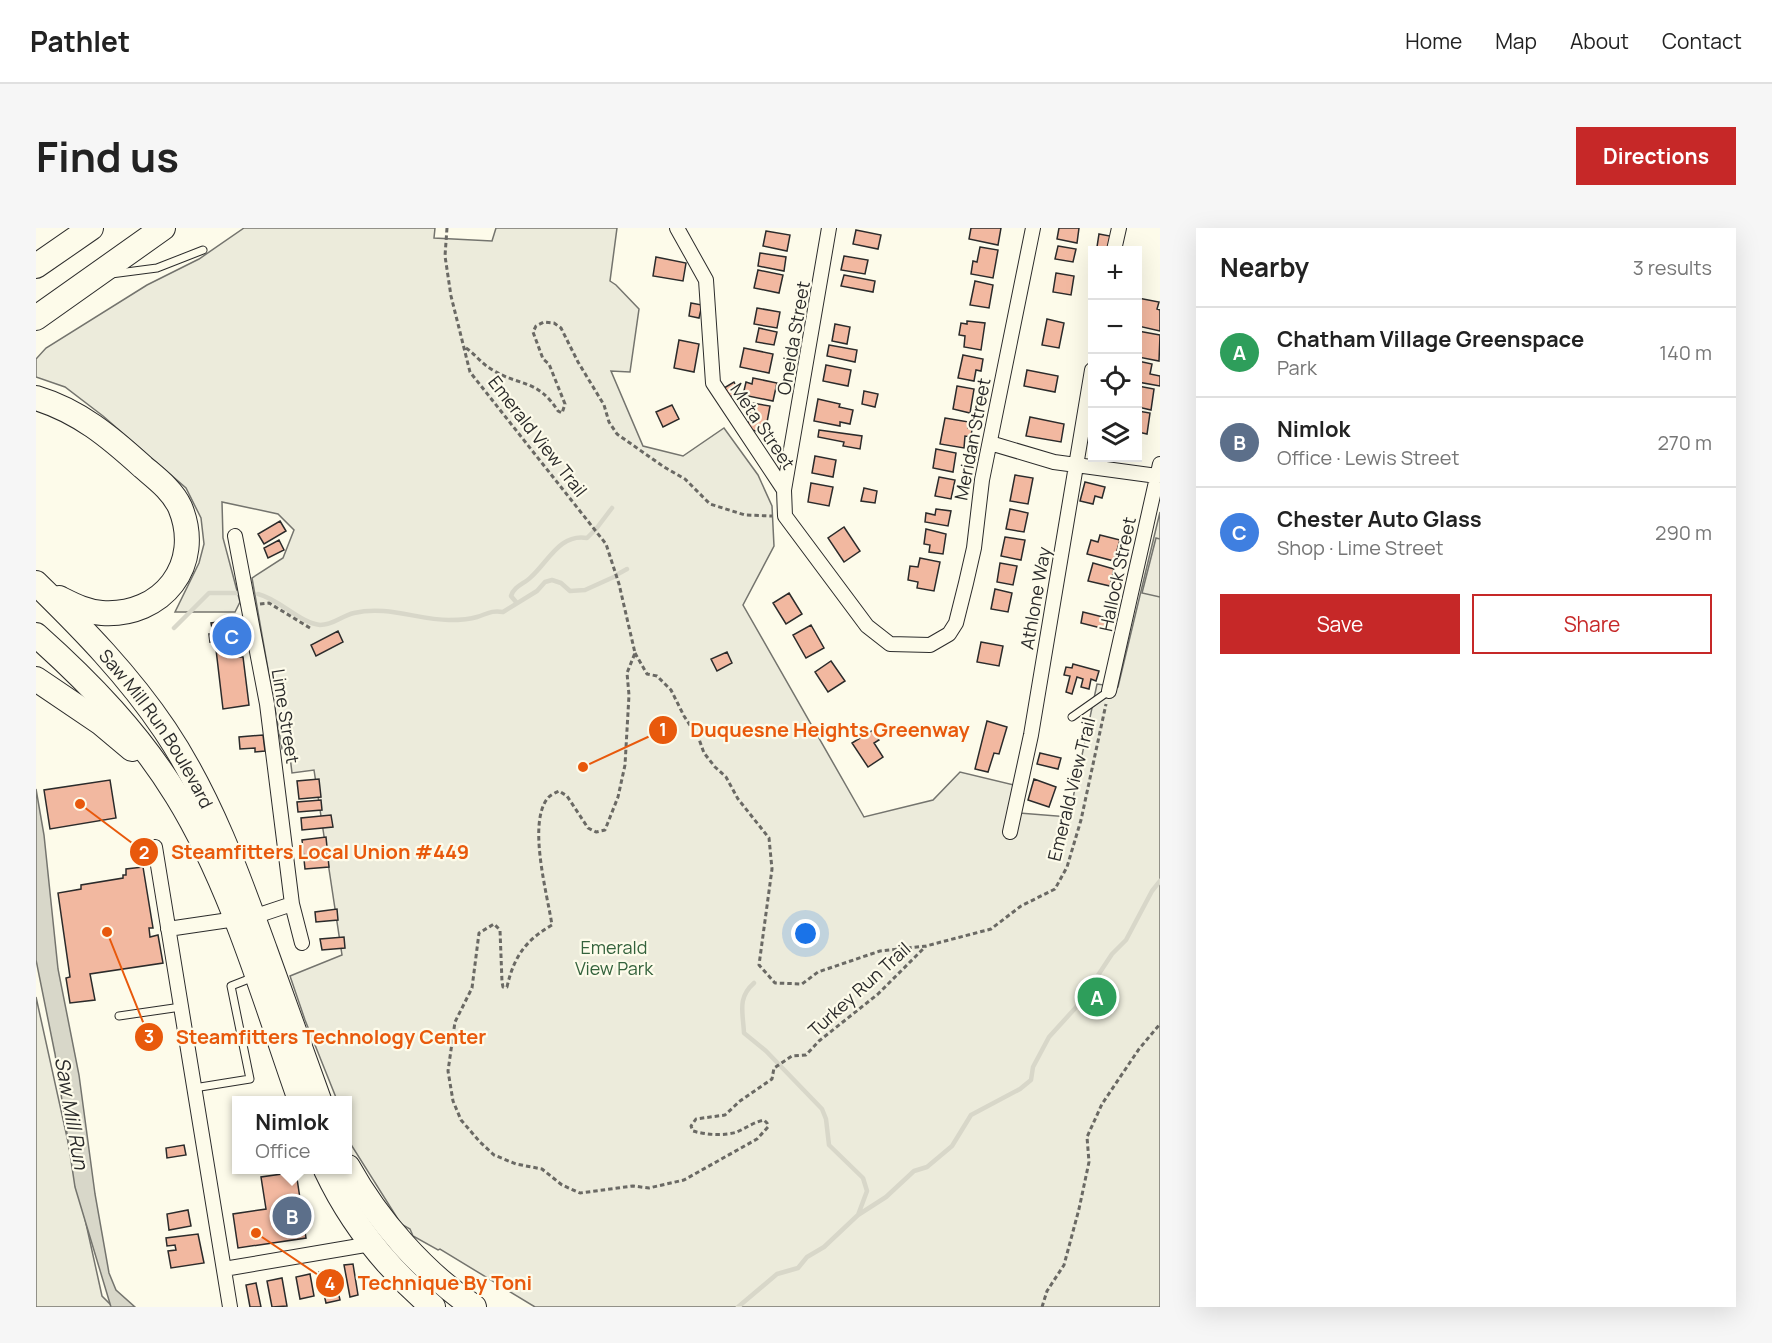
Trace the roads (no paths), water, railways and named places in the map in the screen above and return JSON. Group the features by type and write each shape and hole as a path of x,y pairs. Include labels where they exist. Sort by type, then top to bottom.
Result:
{"highway":[{"path":"36,266 91,228"},
{"path":"36,318 163,228"},
{"path":"36,398 69,411 86,421 120,446 164,486 179,505 187,542 181,569 174,582 155,601 142,608 127,612 89,611 39,586"},
{"name":"Saw Mill Run Boulevard","path":"39,586 111,659 166,732 183,759 212,817 244,918 317,1096"},
{"name":"Saw Mill Run Boulevard","path":"36,635 116,713 159,768 177,796 244,918 256,976 298,1096"},
{"path":"36,679 123,741 177,796"},
{"path":"352,1173 371,1204 408,1249 447,1287 474,1307"},
{"path":"328,1174 371,1244 397,1273 433,1307"},
{"path":"371,1244 408,1249"}],"street":[{"name":"Meta Street","path":"677,228 706,280 713,383 784,490 785,516"},
{"name":"Oneida Street","path":"784,490 830,228"},
{"name":"Meridan Street","path":"785,516 867,626 890,644 930,645 950,634 956,623 974,548 978,504 1033,228"},
{"path":"1115,246 1119,228"},
{"name":"Athlone Way","path":"1010,832 1031,735 1088,394"},
{"path":"990,443 1035,457 1076,465 1158,470"},
{"name":"Hallock Street","path":"1109,691 1158,470"},
{"name":"Lime Street","path":"235,536 276,760 292,904 302,943"},
{"path":"155,847 230,1307"},
{"path":"168,929 244,918 292,904"},
{"path":"224,1269 371,1244"}],"lane":[{"path":"94,276 157,268 203,250"},
{"path":"1071,717 1109,691"},
{"path":"194,1088 250,1079 231,986 256,976"},
{"path":"119,1016 181,1007"}],"water":[{"name":"Saw Mill Run","path":"36,789 44,835 58,969 79,1075 95,1194 109,1273 116,1290 135,1307 111,1307 75,1187 55,1054 36,960"}],"waterway":[{"path":"596,529 612,508"},
{"path":"516,602 511,596 514,590 531,577 555,550 569,540 587,538 594,531"},
{"path":"618,574 627,569"},
{"path":"258,594 305,620 320,625 329,624 349,614 366,611 460,620 492,612 503,612 537,591 545,582 552,580 561,583 570,591 585,590 616,576"},
{"path":"174,628 209,593 241,593"},
{"path":"858,1215 886,1197 914,1171 927,1167 952,1146 971,1115 1020,1089 1031,1080 1033,1067 1049,1037 1079,1004 1112,954 1126,940 1152,891 1160,881"},
{"path":"738,1307 777,1274 798,1268 807,1257 824,1247 858,1215 867,1191 863,1178 829,1145 826,1119 822,1109 766,1051 744,1033 743,1000 754,983"}],"place":[{"name":"Chester Auto Glass","path":"232,636"},
{"name":"Duquesne Heights Greenway","path":"583,767"},
{"name":"Steamfitters Local Union #449","path":"80,804"},
{"name":"Steamfitters Technology Center","path":"107,932"},
{"name":"Chatham Village Greenspace","path":"1097,997"},
{"name":"Nimlok","path":"292,1216"},
{"name":"Technique By Toni","path":"256,1233"}],"park label":[{"name":"Emerald View Park","path":"614,957"}]}
